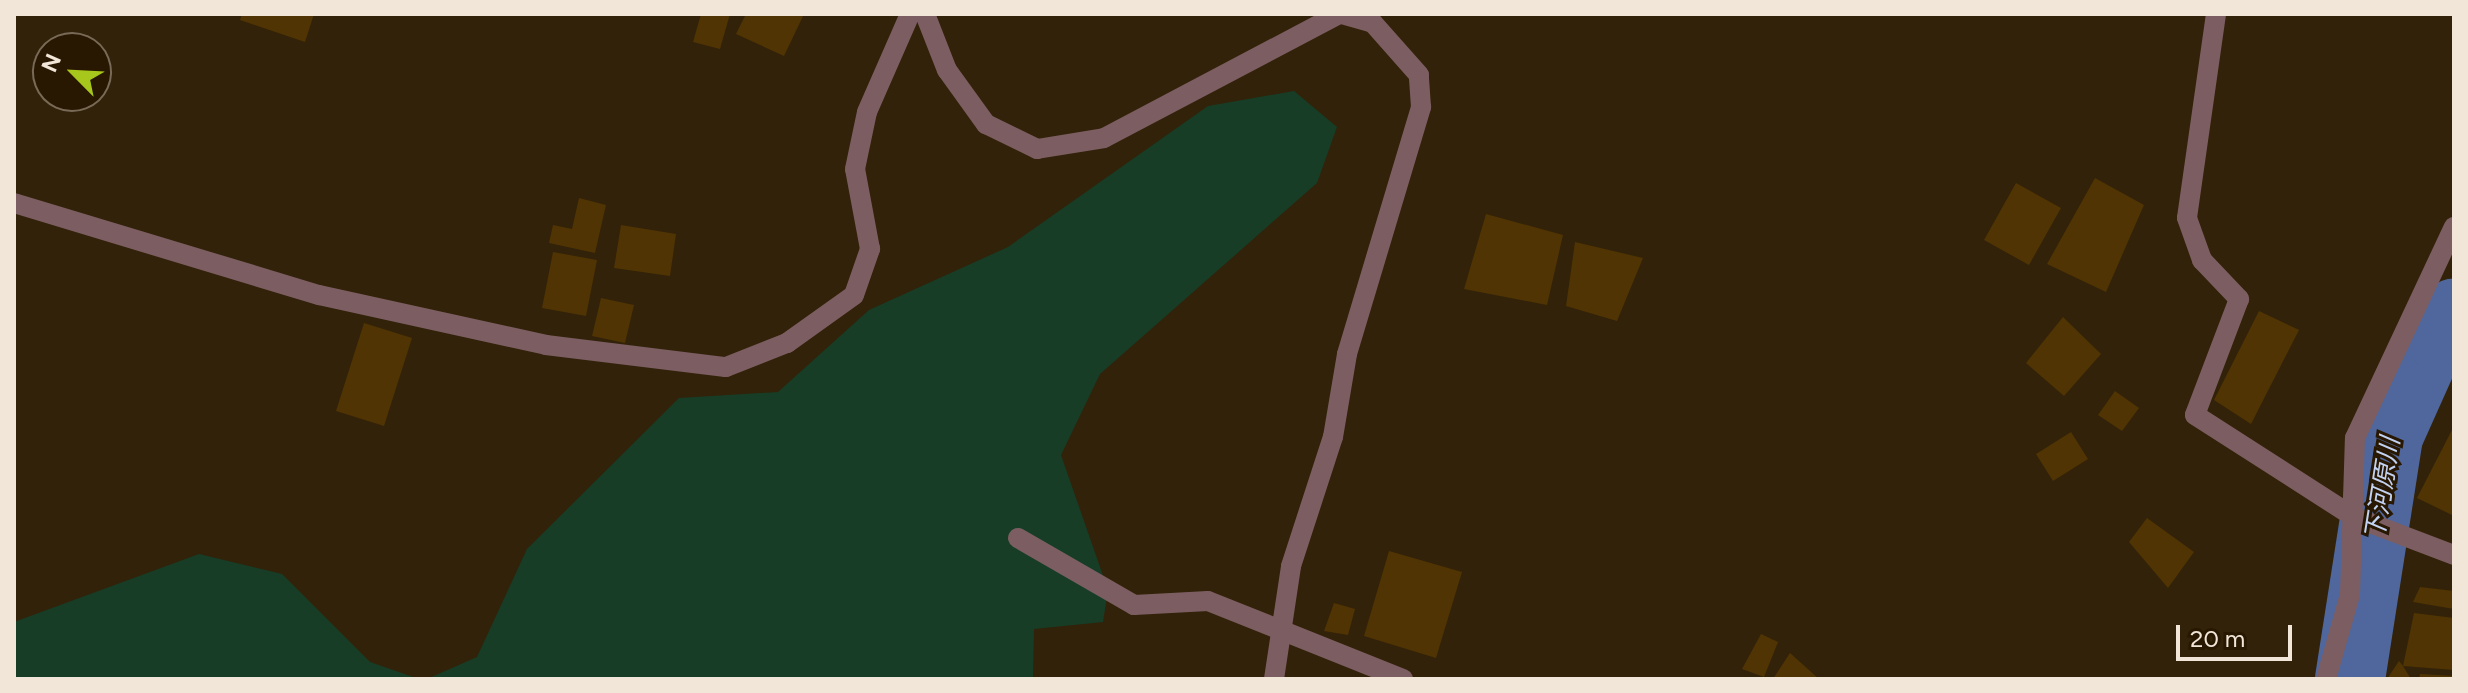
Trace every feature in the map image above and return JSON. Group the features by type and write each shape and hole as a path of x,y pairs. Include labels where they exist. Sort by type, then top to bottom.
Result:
{"street":[{"path":"14,203 319,295 546,345 726,367 787,343 854,295 870,249 855,169 867,112 910,14"},
{"path":"925,14 947,70 986,124 1037,149 1104,138 1340,14 1373,23 1419,75 1421,107 1347,354 1333,437 1291,566 1286,633 1274,679"},
{"path":"2216,14 2187,218 2202,260 2239,299 2195,415 2355,517 2429,548 2454,555"},
{"path":"2326,679 2350,595 2355,517 2355,438 2454,227"},
{"path":"1018,538 1134,605 1208,601 1403,679"}],"green space":[{"path":"1294,91 1337,127 1317,183 1100,374 1061,455 1108,590 1103,622 1034,629 1033,679 427,679 477,657 527,549 679,398 778,392 869,310 1008,247 1208,106"},
{"path":"199,554 282,574 370,662 419,679 14,679 14,622"}],"building":[{"path":"242,14 314,14 305,42 240,20"},
{"path":"701,14 730,14 720,49 693,42"},
{"path":"746,14 804,14 784,56 736,34"},
{"path":"2095,178 2144,205 2106,292 2047,264"},
{"path":"2016,183 2061,208 2029,265 1984,240"},
{"path":"579,198 606,205 595,253 549,243 553,225 572,229"},
{"path":"1486,214 1563,235 1547,305 1464,289"},
{"path":"621,225 676,234 670,276 614,268"},
{"path":"1575,242 1643,258 1617,321 1566,306"},
{"path":"553,252 597,260 586,316 542,308"},
{"path":"601,298 634,305 625,343 592,336"},
{"path":"2259,311 2299,330 2251,424 2214,400"},
{"path":"2063,317 2101,354 2064,396 2026,363"},
{"path":"364,323 412,338 384,426 336,411"},
{"path":"2115,391 2139,408 2122,431 2098,415"},
{"path":"2454,426 2454,516 2417,498"},
{"path":"2071,432 2088,459 2053,481 2036,454"},
{"path":"2147,518 2194,552 2168,588 2129,542"},
{"path":"1389,551 1462,572 1436,658 1364,636"},
{"path":"2420,587 2454,591 2454,609 2413,602"},
{"path":"1334,603 1355,609 1348,635 1324,631"},
{"path":"2414,613 2454,618 2454,670 2403,666"},
{"path":"1761,634 1778,642 1764,677 1742,669"},
{"path":"1790,653 1819,679 1773,679"},
{"path":"2399,661 2411,679 2387,679"},
{"path":"2420,674 2454,676 2454,679 2419,679"}],"waterway":[{"name":"下河原川","path":"2350,679 2388,436 2434,333 2454,314"}]}
